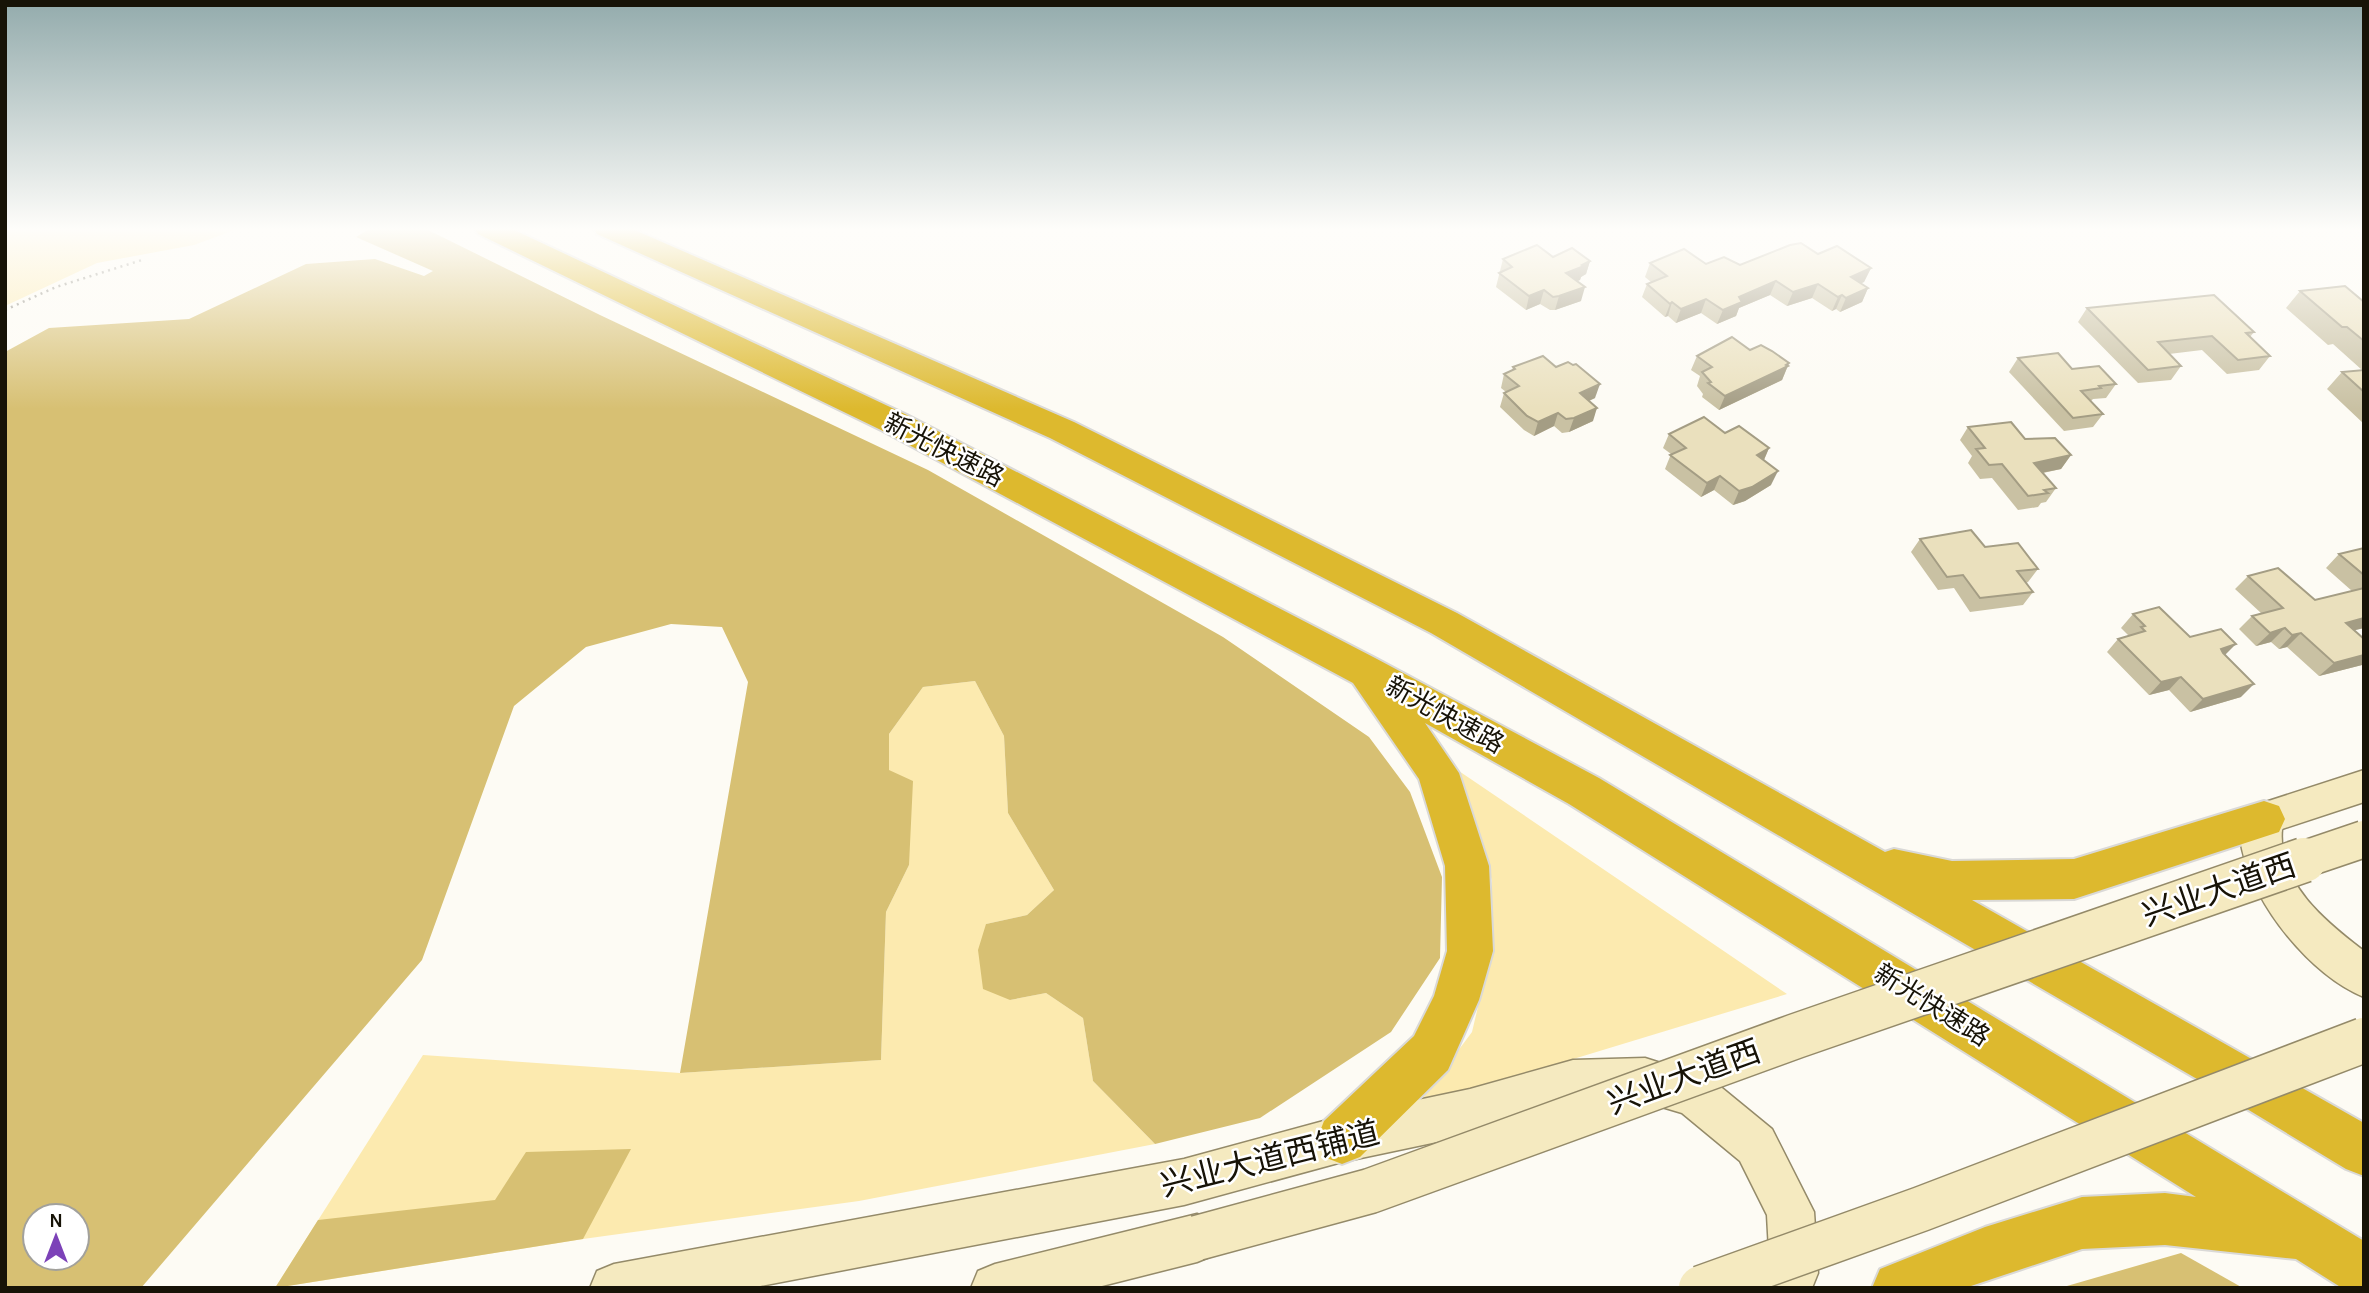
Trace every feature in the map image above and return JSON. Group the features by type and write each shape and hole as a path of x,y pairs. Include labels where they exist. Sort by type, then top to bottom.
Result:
{"highway":[{"name":"新光快速路","path":"614,288 895,423 1363,670 1584,791 2364,1271"},
{"path":"743,288 1062,430 1432,617 2364,1150"},
{"path":"1342,1139 1431,1053 1456,1000 1470,951 1467,866 1438,773 1363,670"},
{"path":"1858,861 1952,881 2074,879 2264,820"},
{"path":"1899,1288 1985,1253 2082,1223 2165,1219 2306,1235"}],"street":[{"path":"2364,786 2264,820 2261,848 2279,892 2309,934 2364,977"},
{"name":"兴业大道西","path":"995,1288 1197,1238 1370,1191 1796,1036 2364,839"},
{"path":"1701,1288 1921,1209 2364,1040"},
{"name":"兴业大道西铺道","path":"614,1288 1184,1182 1342,1139 1470,1112 1573,1082 1645,1080 1695,1095 1756,1145 1790,1212 1794,1273 1786,1288"}],"path":[{"path":"5,310 51,288"}],"shaded area":[{"path":"5,288 43,288 5,306"},
{"path":"254,288 546,288 928,470 1223,637 1369,737 1410,792 1442,877 1440,958 1391,1032 1260,1118 1155,1144 1093,1081 1083,1018 1046,993 1010,1000 983,989 978,950 986,924 1027,915 1054,890 1008,813 1004,736 975,681 923,687 889,734 889,770 913,781 909,865 886,912 881,1060 680,1073 748,682 722,627 671,624 586,647 514,706 422,960 141,1288 5,1288 5,352 49,328 189,319"},
{"path":"975,681 1004,736 1008,813 1054,890 1027,915 986,924 1010,1000 1046,993 1083,1018 1093,1081 1155,1144 859,1201 583,1239 275,1288 423,1055 680,1073 881,1060 886,912 909,865 889,770 889,734 923,687"},
{"path":"1453,767 1787,994 1416,1107 1472,1032 1490,956 1492,881 1477,824"},
{"path":"631,1149 583,1239 275,1288 318,1220 495,1200 526,1152"},
{"path":"2181,1253 2243,1288 2060,1288"}],"building":[{"path":"1519,288 1581,288 1553,297 1544,290 1529,296"},
{"path":"1652,288 1759,288 1739,297 1742,302 1723,310 1706,299 1681,309 1672,302 1670,304"},
{"path":"1787,288 1804,288 1793,292"},
{"path":"1825,288 1867,288 1846,298 1842,295 1838,297"},
{"path":"2348,288 2364,302 2364,341 2347,327 2342,327 2300,291"},
{"path":"2214,295 2254,332 2246,333 2270,356 2238,360 2212,336 2158,342 2181,366 2148,370 2087,308"},
{"path":"1732,337 1750,350 1761,345 1789,363 1786,365 1788,366 1725,396 1708,383 1711,382 1702,372 1712,367 1697,356"},
{"path":"2058,353 2072,369 2099,366 2116,384 2081,391 2103,414 2073,418 2018,358"},
{"path":"1543,356 1556,367 1568,362 1576,364 1600,384 1580,393 1597,408 1566,419 1558,413 1538,422 1527,416 1504,393 1519,386 1504,374 1515,369 1513,367"},
{"path":"2364,370 2364,392 2342,372"},
{"path":"1704,417 1725,433 1739,426 1769,448 1757,455 1778,471 1752,487 1739,491 1720,476 1707,483 1670,455 1686,448 1669,434"},
{"path":"2011,422 2025,439 2055,438 2071,455 2034,463 2056,488 2044,490 2048,493 2028,496 2002,464 1989,465 1976,449 1985,448 1968,427"},
{"path":"1971,530 1985,547 2018,543 2038,569 2017,571 2033,592 1980,598 1963,575 1947,577 1920,539"},
{"path":"2364,548 2364,575 2339,554"},
{"path":"2278,568 2315,600 2364,588 2364,618 2346,623 2364,639 2364,655 2334,663 2301,633 2292,635 2285,628 2270,633 2252,616 2283,608 2248,576"},
{"path":"2159,607 2190,637 2221,629 2236,644 2221,649 2223,653 2254,684 2203,699 2181,677 2161,682 2118,639 2145,631 2141,627 2145,626 2133,614"}]}
